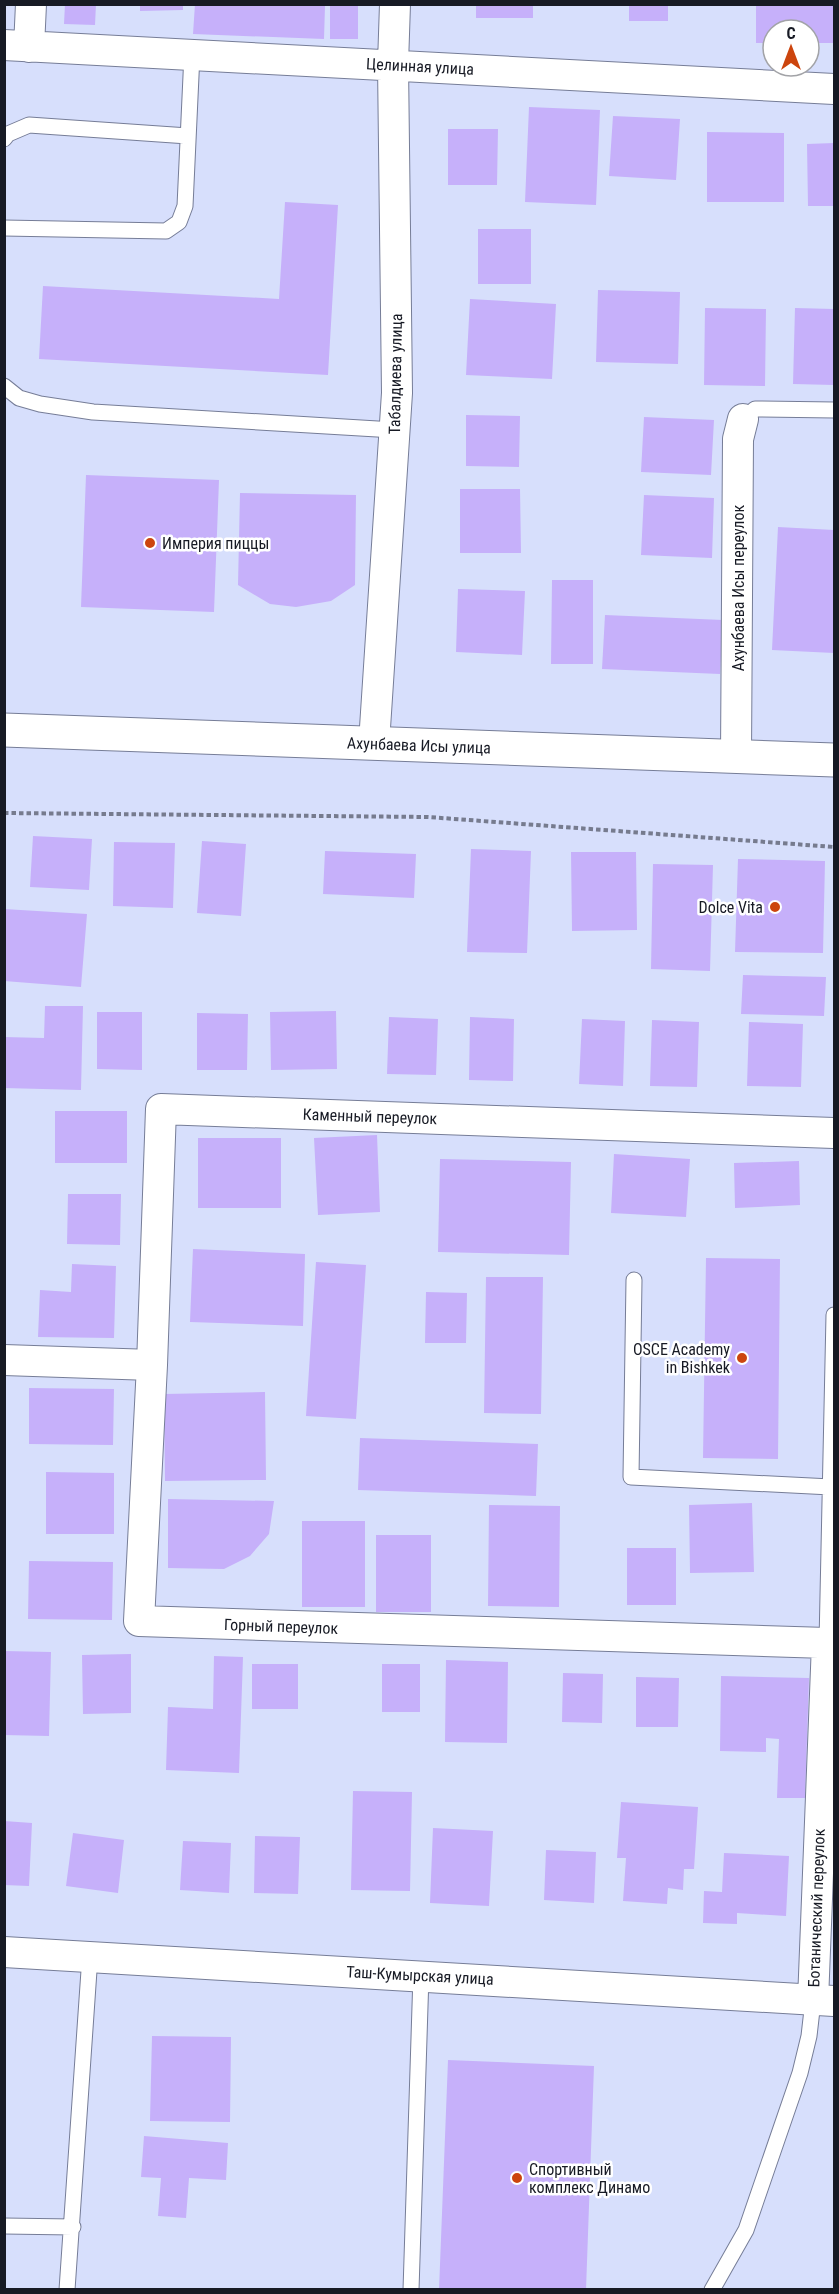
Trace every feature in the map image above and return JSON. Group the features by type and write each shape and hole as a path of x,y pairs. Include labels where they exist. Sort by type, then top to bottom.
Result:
{"main road":[{"name":"Ахунбаева Исы улица","path":"4,730 834,760"}],"street":[{"path":"17,46 31,4"},
{"name":"Табалдиева улица","path":"374,743 397,393 393,64 395,4"},
{"name":"Целинная улица","path":"17,46 834,89"},
{"name":"Ахунбаева Исы переулок","path":"736,756 738,440 743,419"},
{"name":"Каменный переулок","path":"152,1365 161,1109 834,1133"},
{"path":"4,1360 152,1365"},
{"name":"Горный переулок","path":"152,1365 139,1621 831,1643"},
{"name":"Ботанический переулок","path":"824,2001 831,1643"},
{"name":"Таш-Кумырская улица","path":"4,1952 421,1975 824,2001"}],"lane":[{"path":"4,228 166,231 179,222 185,206 192,54"},
{"path":"4,139 8,134 29,125 188,136"},
{"path":"4,386 19,398 40,404 93,412 394,430"},
{"path":"743,419 755,409 834,410"},
{"path":"634,1280 631,1477 831,1487"},
{"path":"831,1643 834,1315"},
{"path":"67,2289 90,1956"},
{"path":"411,2289 421,1975"},
{"path":"712,2289 746,2230 800,2073 809,2036 824,2001"},
{"path":"4,2226 73,2227"}],"path":[{"path":"4,813 428,817 834,846"}],"building":[{"path":"65,4 96,4 95,25 64,24"},
{"path":"140,4 183,4 183,10 140,11"},
{"path":"195,4 325,6 324,39 193,34"},
{"path":"330,4 358,4 358,39 330,39"},
{"path":"476,4 533,4 533,18 476,18"},
{"path":"629,4 668,4 668,21 629,21"},
{"path":"756,4 834,4 834,43 821,43 821,18 761,18 761,43 756,43"},
{"path":"529,107 600,110 596,205 525,202"},
{"path":"613,116 680,119 676,180 609,176"},
{"path":"448,129 498,129 497,185 448,185"},
{"path":"707,132 784,133 784,202 707,202"},
{"path":"834,143 834,206 808,206 807,144"},
{"path":"285,202 338,205 328,375 39,359 43,286 279,299"},
{"path":"478,229 531,229 531,284 478,284"},
{"path":"598,290 680,292 678,364 596,362"},
{"path":"470,299 556,304 552,379 466,375"},
{"path":"705,308 766,309 765,386 704,385"},
{"path":"795,308 834,309 834,385 793,384"},
{"path":"466,415 520,416 519,467 466,466"},
{"path":"644,417 714,420 711,475 641,472"},
{"name":"Империя пиццы","path":"86,475 219,480 214,612 81,607"},
{"path":"460,489 520,489 521,553 460,553"},
{"path":"240,493 356,495 355,585 331,601 296,607 270,604 238,585"},
{"path":"644,495 714,498 712,558 641,555"},
{"path":"778,527 834,530 834,653 772,650"},
{"path":"552,580 593,580 593,664 551,664"},
{"path":"458,589 525,591 522,655 456,652"},
{"path":"605,615 723,620 720,674 602,669"},
{"path":"33,836 92,839 89,890 30,887"},
{"path":"202,841 246,844 241,916 197,913"},
{"path":"114,842 175,843 173,908 113,906"},
{"path":"471,849 531,851 527,953 467,952"},
{"path":"325,851 416,854 414,898 323,894"},
{"path":"571,852 636,852 637,930 572,931"},
{"path":"738,859 825,861 823,953 735,952"},
{"path":"653,864 713,865 710,971 651,969"},
{"path":"4,909 87,914 81,987 4,981"},
{"path":"743,975 826,977 824,1016 741,1014"},
{"path":"45,1006 83,1006 81,1090 4,1088 4,1037 44,1038"},
{"path":"336,1011 337,1069 271,1070 270,1012"},
{"path":"97,1012 142,1012 142,1070 97,1069"},
{"path":"197,1013 248,1014 247,1070 197,1070"},
{"path":"389,1017 438,1019 436,1075 387,1074"},
{"path":"470,1017 514,1019 513,1081 469,1080"},
{"path":"582,1019 625,1021 623,1086 579,1084"},
{"path":"652,1020 699,1022 697,1087 650,1086"},
{"path":"749,1022 803,1024 801,1087 747,1086"},
{"path":"55,1111 127,1111 127,1163 55,1163"},
{"path":"377,1135 380,1212 318,1215 314,1138"},
{"path":"198,1138 281,1138 281,1208 198,1208"},
{"path":"614,1154 690,1159 686,1217 611,1213"},
{"path":"440,1159 571,1162 569,1255 438,1252"},
{"path":"799,1161 800,1205 735,1208 734,1163"},
{"path":"68,1194 121,1194 120,1245 67,1244"},
{"path":"193,1249 305,1254 303,1326 190,1322"},
{"name":"OSCE Academy in Bishkek","path":"706,1258 780,1259 778,1459 703,1458"},
{"path":"316,1262 366,1265 356,1419 306,1416"},
{"path":"72,1264 116,1266 114,1338 38,1337 40,1290 71,1292"},
{"path":"486,1277 543,1277 541,1414 484,1413"},
{"path":"426,1292 467,1293 466,1343 425,1343"},
{"path":"29,1388 114,1389 113,1445 29,1444"},
{"path":"265,1392 266,1480 165,1481 164,1394"},
{"path":"360,1438 538,1444 536,1496 358,1490"},
{"path":"46,1472 114,1473 114,1534 46,1534"},
{"path":"168,1499 274,1501 269,1534 250,1556 224,1569 168,1568"},
{"path":"752,1503 754,1572 690,1573 689,1505"},
{"path":"489,1505 560,1506 559,1607 488,1606"},
{"path":"302,1521 365,1521 365,1607 302,1607"},
{"path":"376,1535 431,1535 431,1612 376,1612"},
{"path":"627,1548 676,1548 676,1605 627,1605"},
{"path":"29,1561 113,1562 112,1620 28,1619"},
{"path":"4,1651 51,1652 49,1736 4,1735"},
{"path":"131,1654 131,1713 83,1714 82,1655"},
{"path":"214,1656 243,1657 239,1773 166,1770 168,1707 213,1709"},
{"path":"446,1660 508,1662 507,1743 445,1742"},
{"path":"252,1664 298,1664 298,1709 252,1709"},
{"path":"382,1664 420,1664 420,1712 382,1712"},
{"path":"563,1673 603,1674 602,1723 562,1722"},
{"path":"721,1676 809,1678 805,1798 777,1798 779,1739 766,1738 766,1752 720,1751"},
{"path":"636,1677 679,1678 678,1727 636,1727"},
{"path":"353,1791 412,1792 410,1891 351,1890"},
{"path":"621,1802 698,1807 694,1869 684,1869 683,1890 668,1888 667,1904 623,1901 626,1858 617,1858"},
{"path":"4,1821 32,1823 29,1886 4,1885"},
{"path":"433,1828 493,1831 489,1906 430,1903"},
{"path":"73,1833 124,1840 118,1893 66,1886"},
{"path":"255,1836 300,1837 298,1894 254,1893"},
{"path":"183,1841 231,1843 229,1893 180,1890"},
{"path":"546,1850 596,1852 594,1903 544,1900"},
{"path":"724,1853 789,1856 786,1916 737,1913 737,1924 703,1923 704,1891 722,1892"},
{"path":"152,2036 231,2037 230,2122 150,2121"},
{"name":"Спортивный комплекс Динамо","path":"448,2060 594,2066 586,2290 439,2290"},
{"path":"144,2136 228,2143 226,2180 189,2178 186,2218 158,2216 161,2178 141,2177"}],"place":[{"name":"Империя пиццы","path":"150,543"},
{"name":"Dolce Vita","path":"775,907"},
{"name":"OSCE Academy in Bishkek","path":"742,1358"},
{"name":"Спортивный комплекс Динамо","path":"517,2178"}]}
